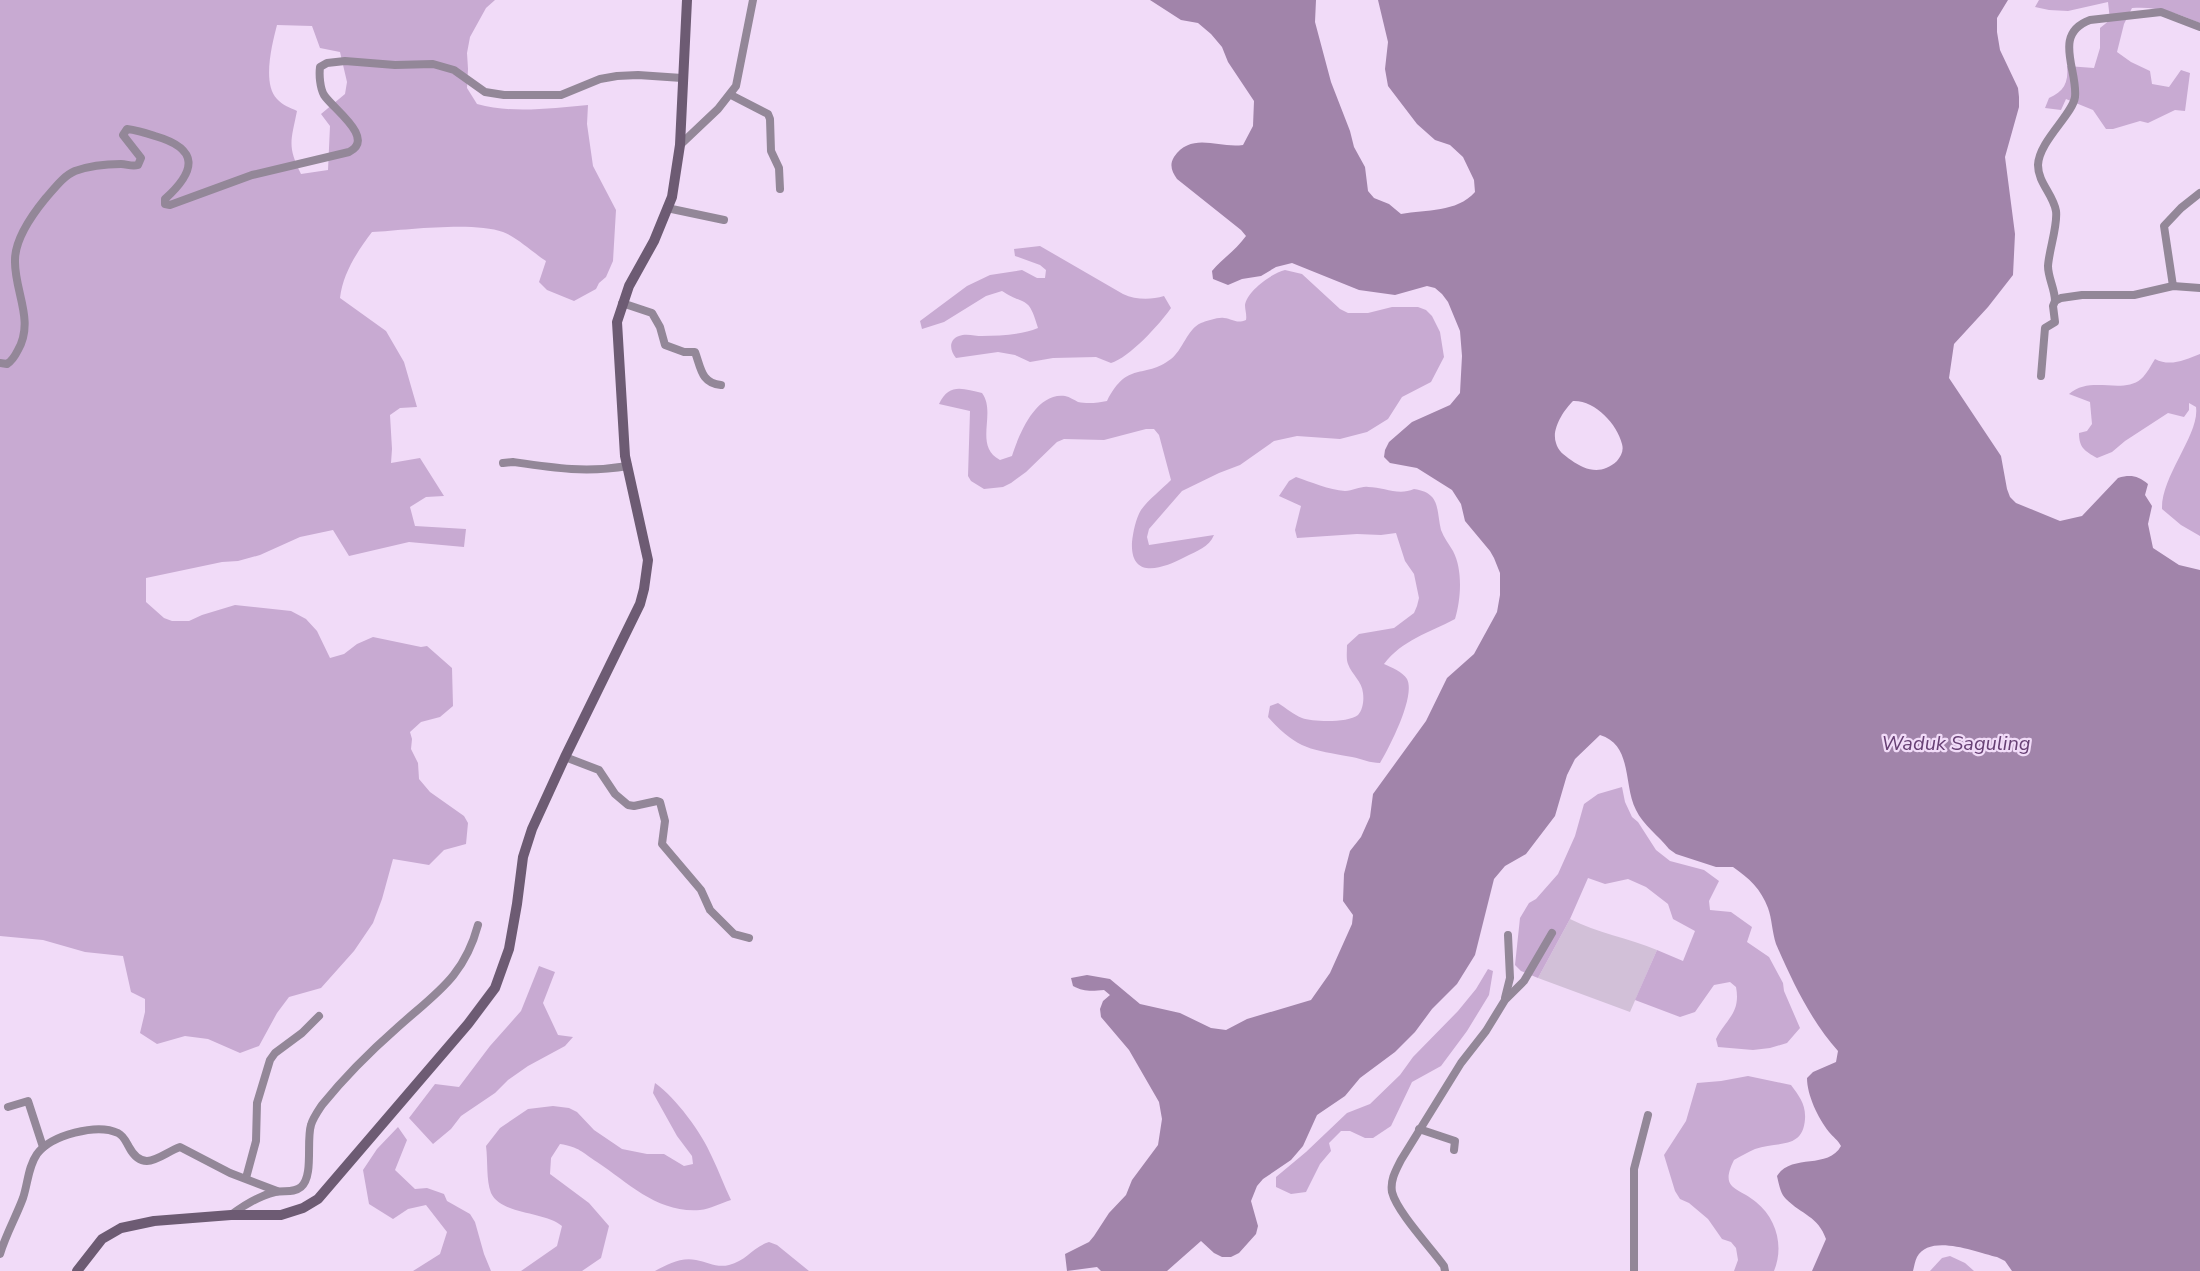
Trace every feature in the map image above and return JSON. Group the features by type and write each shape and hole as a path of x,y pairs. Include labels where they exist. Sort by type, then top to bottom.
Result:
{"main road":[{"path":"77,1271 102,1239 121,1228 154,1221 231,1215 289,1214 318,1199 495,988 509,949 518,904 523,857 532,829 627,633 644,589 648,560 623,437 617,330 622,303 668,208 677,171 687,0"}],"street":[{"path":"680,145 731,95 739,79 753,0"},
{"path":"2041,376 2045,328 2055,322 2053,306 2055,301 2048,267 2056,211 2040,180 2038,162 2053,132 2075,100 2076,86 2068,50 2076,28 2080,23 2090,20 2153,12 2177,17 2200,27"},
{"path":"0,363 9,363 19,348 24,333 23,306 15,260 18,243 38,207 68,175 102,165 138,165 141,158 123,135 127,129 176,144 189,160 189,170 165,199 165,204 170,205 252,175 355,149 358,141 355,130 325,97 322,89 320,67 327,63 345,61 395,65 434,64 454,70 485,92 504,95 561,95 600,79 617,76 682,78"},
{"path":"731,95 768,114 771,151 779,168 780,189"},
{"path":"2173,286 2164,226 2200,193"},
{"path":"668,208 724,220"},
{"path":"2055,301 2082,295 2134,295 2173,286 2200,288"},
{"path":"622,303 652,312 660,327 665,345 684,352 695,352 706,380 721,385"},
{"path":"503,463 513,462 581,471 600,471 628,466"},
{"path":"565,757 599,770 615,794 628,805 660,802 665,821 662,844 701,890 710,910 734,934 749,938"},
{"path":"231,1215 252,1201 277,1191 289,1191 304,1185 308,1176 311,1125 320,1108 396,1029 447,985 466,956 478,925"},
{"path":"1445,1271 1435,1252 1407,1218 1392,1190 1393,1175 1461,1063 1486,1031 1505,1000 1524,981 1552,933"},
{"path":"1505,1000 1510,978 1508,934"},
{"path":"246,1178 256,1141 257,1103 270,1060 275,1053 320,1016"},
{"path":"8,1107 29,1101 43,1147"},
{"path":"1634,1271 1634,1169 1648,1115"},
{"path":"1419,1129 1455,1141 1454,1150"},
{"path":"0,1254 23,1197 30,1167 36,1155 43,1147 74,1132 113,1131 124,1137 131,1151 143,1161 158,1159 180,1147 230,1173 277,1191"}],"shaded area":[{"path":"0,0 495,0 486,8 470,37 467,53 467,88 477,104 504,109 588,105 587,124 593,166 616,210 613,261 606,277 596,289 574,301 547,290 539,282 546,261 520,241 503,232 475,227 420,228 372,232 352,263 344,280 340,298 386,331 404,362 417,407 400,408 390,415 391,463 420,458 444,496 426,497 410,507 415,526 466,529 464,547 409,542 349,556 333,530 300,537 260,555 238,561 222,562 146,578 146,602 164,618 172,621 189,621 235,605 291,611 306,619 317,631 330,658 344,654 357,644 373,637 421,647 427,646 452,668 453,706 440,717 421,722 410,732 411,749 418,763 419,779 430,792 464,816 468,823 466,844 444,850 429,865 393,859 373,923 354,951 321,988 289,997 277,1013 259,1046 240,1053 208,1039 185,1036 157,1044 140,1033 145,1012 145,999 131,992 123,956 85,952 43,940 0,936","holes":["277,25 312,26 320,48 340,52 347,82 345,94 321,114 330,126 328,170 301,174 292,150 297,111 277,99 272,92 269,74"]},
{"path":"2039,0 2200,0 2200,23 2167,11 2132,8 2124,24 2117,52 2150,71 2152,84 2169,87 2181,70 2190,73 2185,111 2175,110 2148,123 2140,121 2106,129 2093,110 2066,99 2061,110 2045,108 2049,98 2064,86 2067,66 2094,68 2100,48 2100,28 2110,20 2108,2 2068,11 2035,7"},
{"path":"1040,246 1123,294 1144,299 1164,296 1171,308 1160,323 1135,348 1111,363 1096,357 1053,358 1030,362 1015,355 998,352 956,358 951,346 953,340 959,336 1010,335 1038,328 1029,306 1002,291 986,296 944,322 922,329 920,321 967,286 990,275 1022,270 1037,278 1045,278 1046,270 1040,265 1015,256 1014,249"},
{"path":"1285,270 1302,274 1340,309 1348,313 1368,313 1392,307 1418,307 1426,310 1432,316 1440,332 1444,357 1431,382 1402,397 1388,419 1367,432 1340,439 1297,436 1274,441 1240,465 1182,491 1149,529 1147,537 1149,545 1214,535 1202,548 1168,565 1150,568 1142,567 1136,562 1132,538 1139,513 1171,480 1159,435 1154,429 1104,440 1064,439 1057,442 1026,472 1003,487 984,489 971,481 968,476 970,411 939,404 947,392 958,389 982,393 986,401 988,446 992,454 1000,460 1012,456 1030,416 1045,401 1065,396 1081,403 1107,401 1115,388 1129,375 1152,369 1171,359 1192,330 1201,323 1222,318 1246,320 1245,305 1250,294 1267,279"},
{"path":"2200,354 2200,536 2181,525 2162,509 2167,483 2196,418 2196,407 2189,403 2189,410 2184,417 2168,413 2112,452 2097,458 2084,448 2079,438 2079,433 2087,431 2092,424 2090,402 2069,394 2087,386 2133,383 2143,377 2155,359 2172,363"},
{"path":"1296,477 1339,490 1374,487 1402,492 1414,489 1429,494 1436,503 1442,533 1456,559 1460,585 1455,619 1408,643 1384,664 1403,674 1409,687 1405,709 1380,763 1315,750 1288,736 1268,717 1270,706 1278,703 1296,715 1307,719 1339,721 1358,715 1363,705 1363,693 1361,685 1348,664 1347,645 1359,634 1394,628 1414,613 1419,598 1414,574 1405,561 1396,533 1297,538 1295,530 1301,506 1279,496 1289,481"},
{"path":"1622,787 1625,802 1632,817 1638,822 1656,850 1670,861 1704,870 1719,881 1709,901 1710,910 1731,912 1752,927 1747,942 1769,957 1783,983 1784,991 1800,1028 1787,1043 1753,1050 1718,1047 1716,1039 1735,1010 1736,987 1730,982 1714,985 1695,1012 1680,1017 1635,1000 1657,950 1683,961 1695,931 1673,919 1668,904 1646,887 1628,879 1605,884 1588,878 1570,919 1538,978 1521,971 1515,965 1520,918 1529,903 1536,899 1558,874 1575,836 1584,804 1598,794"},
{"path":"1570,919 1657,950 1630,1012 1538,978"},
{"path":"539,966 555,972 543,1003 558,1035 573,1037 565,1046 508,1080 495,1093 461,1116 451,1129 433,1144 409,1118 435,1084 459,1087 490,1046 521,1011"},
{"path":"1488,969 1493,971 1489,995 1467,1031 1441,1066 1412,1082 1391,1126 1373,1138 1365,1138 1350,1131 1341,1131 1329,1143 1331,1151 1320,1164 1306,1192 1291,1194 1276,1187 1276,1177 1347,1113 1370,1104 1400,1075 1413,1057 1458,1011 1476,989"},
{"path":"1748,1076 1791,1085 1801,1100 1805,1114 1803,1129 1794,1140 1752,1150 1734,1160 1730,1170 1730,1183 1733,1187 1756,1202 1774,1225 1778,1252 1774,1271 1734,1271 1738,1260 1736,1248 1731,1242 1722,1239 1708,1219 1689,1203 1680,1199 1675,1191 1664,1155 1686,1121 1697,1083"},
{"path":"655,1083 680,1107 695,1127 708,1148 731,1200 700,1210 670,1207 633,1188 580,1150 560,1144 551,1158 550,1174 589,1203 609,1226 601,1258 582,1271 521,1271 557,1246 562,1226 554,1221 513,1209 496,1200 489,1188 486,1146 500,1128 528,1109 553,1106 569,1108 577,1112 594,1130 622,1149 647,1154 664,1154 684,1166 693,1164 692,1156 677,1136 653,1093"},
{"path":"398,1127 407,1140 395,1170 415,1189 427,1188 444,1194 447,1201 470,1214 475,1222 491,1271 413,1271 440,1254 447,1232 426,1205 408,1209 393,1219 369,1204 363,1170 377,1149"},
{"path":"769,1242 777,1245 809,1271 655,1271 685,1259 729,1265"},
{"path":"1950,1256 1965,1263 1974,1271 1930,1271 1942,1258"}],"water":[{"name":"Waduk Saguling","path":"1150,0 1316,0 1315,22 1331,82 1354,147 1365,167 1368,191 1374,198 1389,204 1401,214 1441,209 1459,204 1475,192 1474,180 1463,157 1450,145 1435,140 1417,124 1388,86 1385,69 1388,42 1378,0 2008,0 1997,18 1997,32 2000,50 2018,88 2019,97 2019,107 2005,157 2015,234 2013,275 1954,344 1949,378 2001,456 2007,489 2010,497 2016,503 2060,521 2082,516 2118,478 2131,476 2138,478 2148,484 2145,495 2152,506 2148,524 2153,548 2179,565 2200,570 2200,1271 2012,1271 2005,1261 1997,1257 1966,1248 1942,1245 1923,1250 1917,1257 1913,1271 1812,1271 1826,1239 1814,1220 1784,1197 1777,1176 1791,1165 1827,1158 1841,1146 1817,1113 1809,1092 1807,1078 1813,1072 1836,1062 1838,1051 1819,1027 1796,986 1776,944 1768,908 1758,890 1733,867 1716,867 1676,854 1669,849 1636,810 1626,767 1618,747 1600,735 1575,759 1567,775 1555,816 1526,854 1505,866 1494,879 1475,955 1457,984 1395,1052 1360,1078 1345,1096 1317,1115 1303,1146 1291,1160 1263,1179 1257,1186 1251,1201 1258,1226 1256,1234 1239,1253 1231,1257 1222,1257 1201,1241 1167,1271 1101,1271 1097,1267 1067,1271 1065,1254 1089,1242 1109,1213 1126,1195 1132,1180 1158,1145 1162,1119 1159,1102 1129,1050 1101,1017 1100,1009 1103,1001 1110,995 1104,990 1088,991 1077,988 1073,986 1071,978 1087,975 1110,979 1140,1004 1180,1013 1211,1028 1226,1030 1247,1019 1311,1000 1330,973 1352,924 1353,915 1343,901 1344,874 1350,851 1361,837 1370,817 1373,794 1426,721 1447,678 1474,654 1497,612 1500,595 1500,573 1494,558 1465,521 1461,504 1452,490 1417,468 1390,463 1384,457 1389,442 1412,422 1450,405 1460,393 1462,356 1460,331 1448,302 1442,294 1435,288 1427,286 1395,295 1359,290 1292,263 1276,267 1261,276 1242,279 1228,285 1213,279 1212,271 1246,236 1177,179 1171,166 1174,157 1181,149 1189,145 1206,143 1243,145 1253,126 1254,101 1228,62 1222,47 1211,34 1198,23 1181,20","holes":["1573,401 1597,409 1610,421 1623,447 1617,461 1600,470 1582,467 1564,455 1557,446 1555,432 1559,420"]}]}
